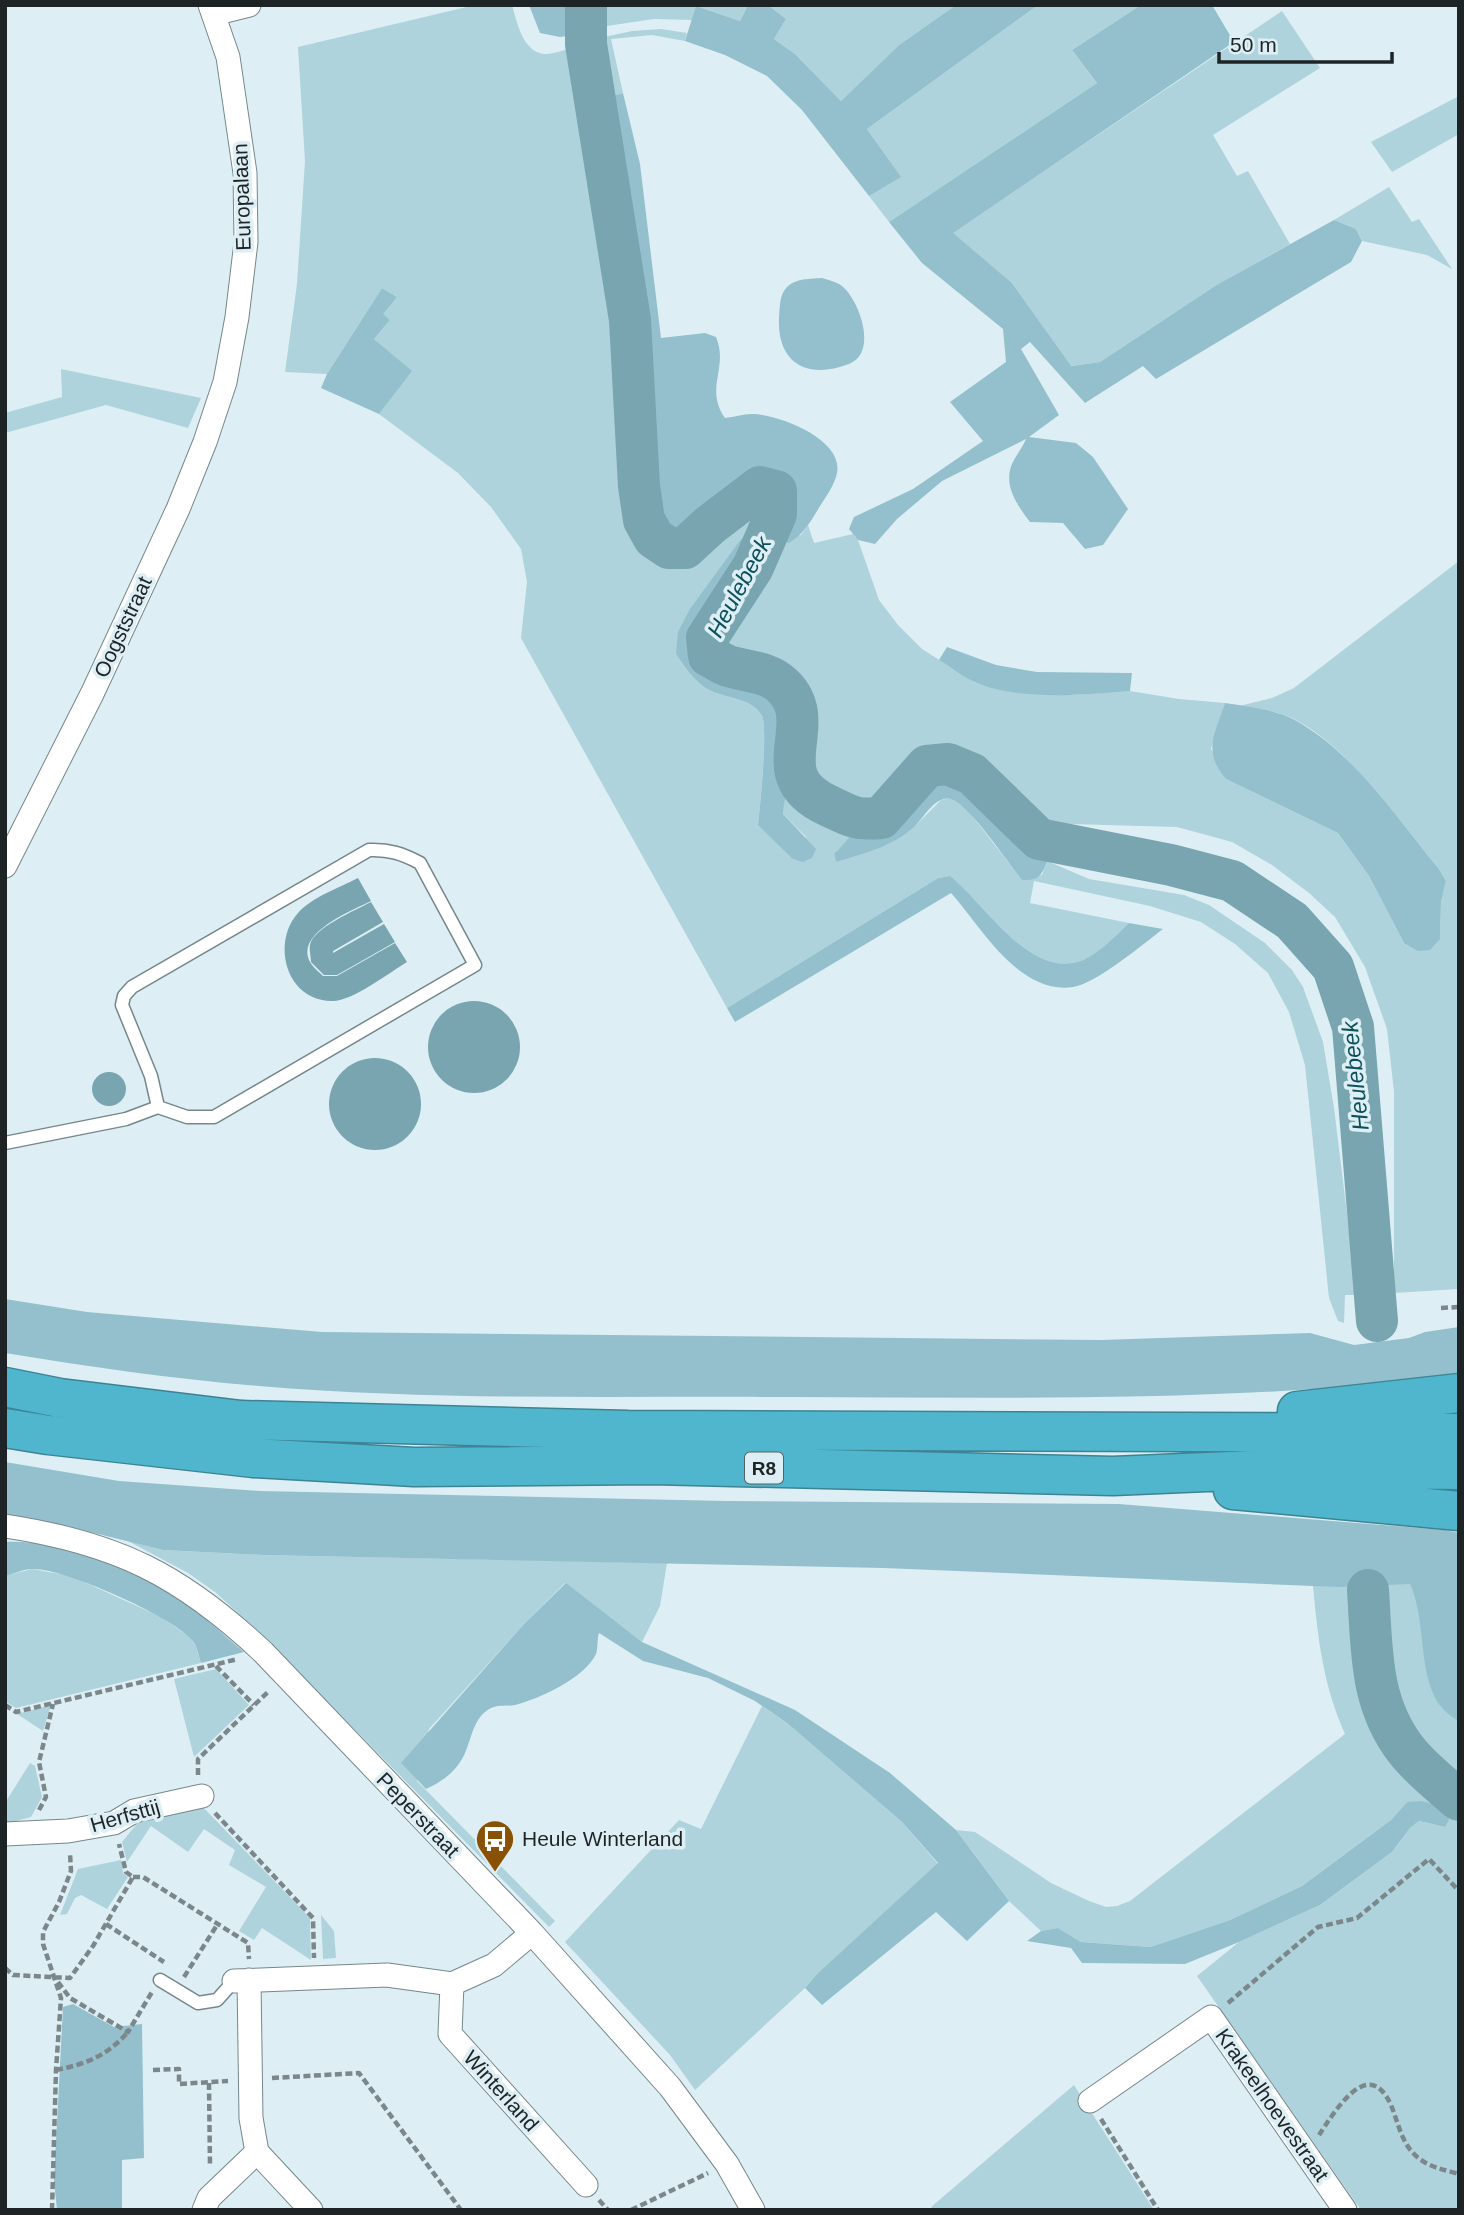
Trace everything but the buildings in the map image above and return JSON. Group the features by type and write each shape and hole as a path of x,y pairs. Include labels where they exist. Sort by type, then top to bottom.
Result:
{"highway":[{"name":"R8","path":"5,1387 60,1398 241,1420 628,1430 1459,1433"},
{"name":"R8","path":"1118,1430 1459,1393"},
{"name":"R8","path":"5,1428 253,1458 414,1467 653,1465 1113,1476 1299,1468 1459,1471"},
{"name":"R8","path":"1113,1476 1303,1498 1459,1511"}],"street":[{"name":"Europalaan","path":"225,382 246,242 245,173 228,57 211,9 249,5"},
{"name":"Oogststraat","path":"5,866 92,694 178,509 225,382"},
{"name":"Peperstraat","path":"5,1526 55,1534 128,1558 177,1582 227,1618 263,1652 531,1933 670,2087 727,2164 753,2210"},
{"name":"Herfsttij","path":"5,1834 68,1830 114,1823 134,1811 202,1796"},
{"path":"311,2210 257,2152 251,2118 251,2080 242,1981 387,1975 452,1984 494,1965 531,1933"},
{"name":"Winterland","path":"452,1984 450,2034 586,2185"},
{"name":"Krakeelhoevestraat","path":"1090,2101 1210,2017 1345,2210"},
{"path":"205,2210 209,2198 257,2152"}],"lane":[{"path":"5,1143 126,1119 158,1107 187,1117 214,1117 475,965 420,863 385,849 369,850 132,987 124,996 122,1005 151,1076 158,1107"},
{"path":"160,1980 198,2003 216,2000 242,1981"}],"path":[{"path":"1441,1308 1459,1307"},
{"path":"5,1705 16,1712 263,1652"},
{"path":"215,1665 254,1705"},
{"path":"285,1676 198,1759 197,1769 205,1803 313,1917 315,1978"},
{"path":"36,1831 35,1819 46,1797 39,1762 54,1703"},
{"path":"114,1823 126,1872 134,1877 143,1877 248,1943 242,1981"},
{"path":"52,2210 61,1998 43,1944 43,1932 71,1871 68,1830"},
{"path":"1210,2017 1318,1927 1357,1918 1429,1860 1459,1891"},
{"path":"5,1968 13,1975 70,1978 134,1877"},
{"path":"56,2070 101,2057 117,2044 128,2032 160,1980 165,1963 106,1924"},
{"path":"177,1990 217,1925"},
{"path":"55,1978 70,1998 128,2032"},
{"path":"153,2070 179,2069 179,2084 359,2073 461,2210"},
{"path":"209,2083 211,2173 220,2188"},
{"path":"1303,2149 1316,2141 1340,2104 1354,2090 1370,2085 1379,2089 1390,2102 1404,2140 1413,2153 1426,2164 1459,2174"},
{"path":"1090,2101 1158,2210"},
{"path":"631,2210 727,2164"}],"shaded area":[{"path":"475,5 512,5 522,36 537,52 549,54 579,46 608,253 613,253 633,484 646,538 653,548 663,555 676,557 693,554 750,502 761,499 765,501 765,519 754,546 749,538 741,539 676,654 704,687 751,705 762,716 764,751 758,825 807,838 783,814 788,787 832,817 874,832 851,837 834,853 836,862 915,826 941,800 951,798 966,808 1022,880 1042,875 1047,861 1089,879 1184,895 1209,905 1265,943 1292,970 1303,987 1323,1042 1334,1108 1357,1295 1345,1295 1344,1323 1338,1321 1329,1298 1305,1065 1289,1012 1268,973 1235,944 1201,922 1150,906 1034,881 1030,903 1129,923 1090,957 1064,964 1045,960 1010,936 950,876 938,878 727,1008 521,638 527,582 521,549 491,507 458,473 379,414 411,371 374,339 390,320 382,314 397,297 382,288 327,374 285,372 297,284 305,161 298,47"},
{"path":"529,5 581,5 581,34 560,37 540,33"},
{"path":"594,5 748,5 740,21 696,6 692,20 654,19 593,28"},
{"path":"748,5 768,5 786,19 774,39 795,54 841,101 899,45 956,5 1038,5 867,129 901,177 869,196 802,110 767,76 725,55 685,41 696,6 740,21"},
{"path":"768,5 956,5 899,45 841,101 795,54 774,39 786,19"},
{"path":"1038,5 1141,5 1072,50 1097,83 889,222 869,196 900,176 867,129"},
{"path":"1141,5 1212,5 1234,42 953,233 1012,283 1071,366 1100,362 1218,284 1334,220 1356,229 1362,241 1351,262 1156,379 1143,366 1085,403 1030,342 1021,349 1059,415 1029,437 1076,443 1093,457 1128,509 1103,545 1085,549 1063,523 1030,522 1016,502 1009,480 1012,464 1026,439 942,481 897,519 875,544 858,540 849,529 854,517 913,489 983,441 950,402 1006,362 1003,329 922,263 889,222 1097,83 1072,50"},
{"path":"1282,11 1320,68 1213,135 1237,176 1248,171 1290,244 1218,284 1100,362 1070,366 1012,283 952,233"},
{"path":"661,29 687,33 685,41 652,35 611,39 623,93 605,98 595,39 632,31"},
{"path":"623,93 640,164 661,338 705,333 716,337 720,359 717,397 725,418 752,414 777,418 820,439 830,449 836,461 837,473 830,490 807,527 789,543 780,540 776,532 789,491 775,477 761,480 683,537 673,540 660,528 652,512 644,463 632,287 605,98"},
{"path":"1459,96 1459,134 1392,172 1371,142"},
{"path":"1389,187 1412,222 1419,219 1452,269 1427,255 1362,241 1356,229 1334,220"},
{"path":"822,278 840,285 849,293 860,314 864,338 863,349 858,358 849,364 820,370 798,364 789,357 783,346 779,318 781,297 787,287 799,280"},
{"path":"382,288 397,297 383,314 390,320 374,339 412,371 379,414 321,388 327,374"},
{"path":"61,369 201,398 188,428 106,405 5,433 5,413 62,397"},
{"path":"808,525 814,543 853,534 858,540 879,600 898,625 922,649 976,683 1013,691 1076,695 1130,691 1225,703 1211,749 1226,779 1338,833 1369,876 1404,943 1440,939 1441,902 1446,881 1439,869 1372,786 1333,747 1292,718 1239,706 1272,698 1294,688 1459,561 1459,1289 1394,1293 1394,1092 1387,1029 1365,967 1335,917 1309,893 1272,865 1232,842 1177,827 1035,823 970,768 940,756 922,755 883,803 867,809 833,800 805,778 802,761 807,737 807,719 803,703 785,679 772,671 758,664 726,656 720,648 719,633 743,597 776,532 780,540 801,535"},
{"path":"749,538 754,546 709,616 698,644 699,654 706,662 718,668 771,685 784,697 790,716 792,741 783,814 816,849 812,858 803,862 793,859 758,825 764,752 762,716 743,701 704,687 676,654 678,632 690,609 741,539"},
{"path":"947,647 996,665 1037,672 1132,673 1130,691 1052,695 994,689 972,681 939,660"},
{"path":"1225,703 1278,713 1293,719 1336,749 1390,807 1446,881 1441,902 1440,939 1430,950 1418,951 1404,943 1369,876 1338,833 1226,779 1214,760 1212,751"},
{"path":"930,774 959,778 983,794 1047,861 1041,874 1032,880 1022,880 978,822 951,799 940,800 914,827 896,840 836,862 834,853 853,834 872,833 899,819"},
{"path":"950,876 1010,936 1045,960 1064,964 1090,957 1129,923 1163,929 1094,979 1073,987 1053,987 1018,969 988,939 951,893 735,1022 727,1008 938,878"},
{"path":"358,878 371,901 338,918 316,934 309,944 307,954 312,965 323,976 337,976 395,943 407,962 349,997 332,1001 316,998 303,991 294,981 285,954 285,939 290,925 304,907"},
{"path":"371,902 383,922 333,953 384,924 395,942 337,975 324,975 311,962 310,947 313,939 336,920"},
{"path":"465,1001 483,1001 500,1008 513,1021 520,1038 520,1056 513,1073 500,1086 483,1093 465,1093 448,1086 435,1073 428,1056 428,1038 435,1021 448,1008"},
{"path":"366,1058 384,1058 401,1065 414,1078 421,1095 421,1113 414,1130 401,1143 384,1150 366,1150 349,1143 336,1130 329,1113 329,1095 336,1078 349,1065"},
{"path":"109,1072 121,1077 126,1089 121,1101 109,1106 97,1101 92,1089 97,1077"},
{"path":"5,1299 87,1312 322,1332 1101,1340 1310,1333 1354,1345 1409,1338 1425,1332 1459,1327 1459,1376 1293,1390 1126,1397 526,1397 326,1391 164,1376 5,1353"},
{"path":"5,1462 119,1481 260,1491 726,1501 1119,1504 1445,1530 1459,1533 1459,1722 1442,1708 1434,1696 1425,1666 1419,1614 1410,1584 1337,1587 884,1568 263,1555 163,1550 70,1527 5,1516"},
{"path":"128,1541 163,1550 263,1555 667,1563 660,1606 642,1642 565,1583 429,1729 417,1781 555,1921 549,1927 257,1630 215,1592 188,1573"},
{"path":"5,1542 67,1548 127,1569 174,1594 244,1652 201,1663 194,1643 179,1629 115,1594 47,1570 29,1569 5,1576"},
{"path":"32,1569 71,1576 159,1616 190,1637 201,1663 16,1708 5,1701 5,1576"},
{"path":"566,1583 642,1642 795,1710 890,1773 956,1830 1009,1901 967,1941 936,1912 822,2005 805,1988 938,1863 902,1822 787,1723 755,1701 708,1678 643,1661 599,1633 596,1654 572,1679 536,1698 515,1705 496,1706 485,1712 477,1722 465,1753 455,1769 426,1789 401,1763 524,1624"},
{"path":"1382,1584 1410,1584 1418,1601 1422,1633 1441,1707 1459,1722 1459,1780 1425,1754 1401,1715 1389,1674"},
{"path":"1313,1586 1356,1586 1363,1670 1381,1730 1407,1766 1459,1812 1459,2210 1361,2210 1197,1976 1239,1942 1320,1905 1392,1852 1410,1828 1419,1821 1445,1827 1407,1802 1391,1820 1302,1886 1230,1920 1152,1947 1081,1942 1058,1928 1041,1931 1009,1901 956,1830 975,1832 1051,1883 1089,1901 1106,1907 1130,1901 1345,1734 1331,1697 1323,1662"},
{"path":"216,1669 249,1705 194,1757 174,1679"},
{"path":"51,1705 43,1731 17,1714"},
{"path":"762,1706 787,1723 902,1822 938,1864 695,2090 670,2055 565,1942 679,1820 701,1829"},
{"path":"30,1763 35,1766 42,1797 31,1817 5,1824 5,1803"},
{"path":"1422,1801 1445,1808 1449,1820 1445,1827 1419,1821 1410,1828 1392,1852 1320,1905 1185,1964 1082,1963 1071,1948 1027,1941 1041,1931 1058,1928 1081,1942 1151,1947 1230,1920 1302,1886 1391,1820 1407,1802"},
{"path":"201,1805 310,1918 311,1960 262,1928 254,1940 239,1931 266,1887 229,1865 235,1850 204,1829 188,1852 151,1826 127,1862 122,1842 140,1820"},
{"path":"121,1860 123,1873 128,1877 107,1909 81,1895 75,1898 67,1914 60,1915 78,1869"},
{"path":"321,1915 334,1931 336,1958 323,1959"},
{"path":"73,2004 114,2027 142,2024 144,2158 122,2160 122,2210 57,2210 54,2181 63,2007"},
{"path":"1074,2085 1154,2210 933,2210 931,2207"}],"waterway":[{"name":"Heulebeek","path":"586,5 586,44 630,320 639,486 644,520 654,538 669,548 685,548 760,487 776,491 776,514 753,567 707,638 709,656 728,666 771,677 783,686 794,701 797,717 795,765 798,780 809,794 843,813 865,819 881,818 927,766 948,764 972,774 1039,839 1171,865 1232,881 1292,921 1333,967 1353,1027 1377,1321"},
{"name":"Heulebeek","path":"1368,1590 1372,1654 1385,1714 1413,1758 1459,1800"}],"place":[{"name":"Heule Winterland","path":"495,1873"}]}
